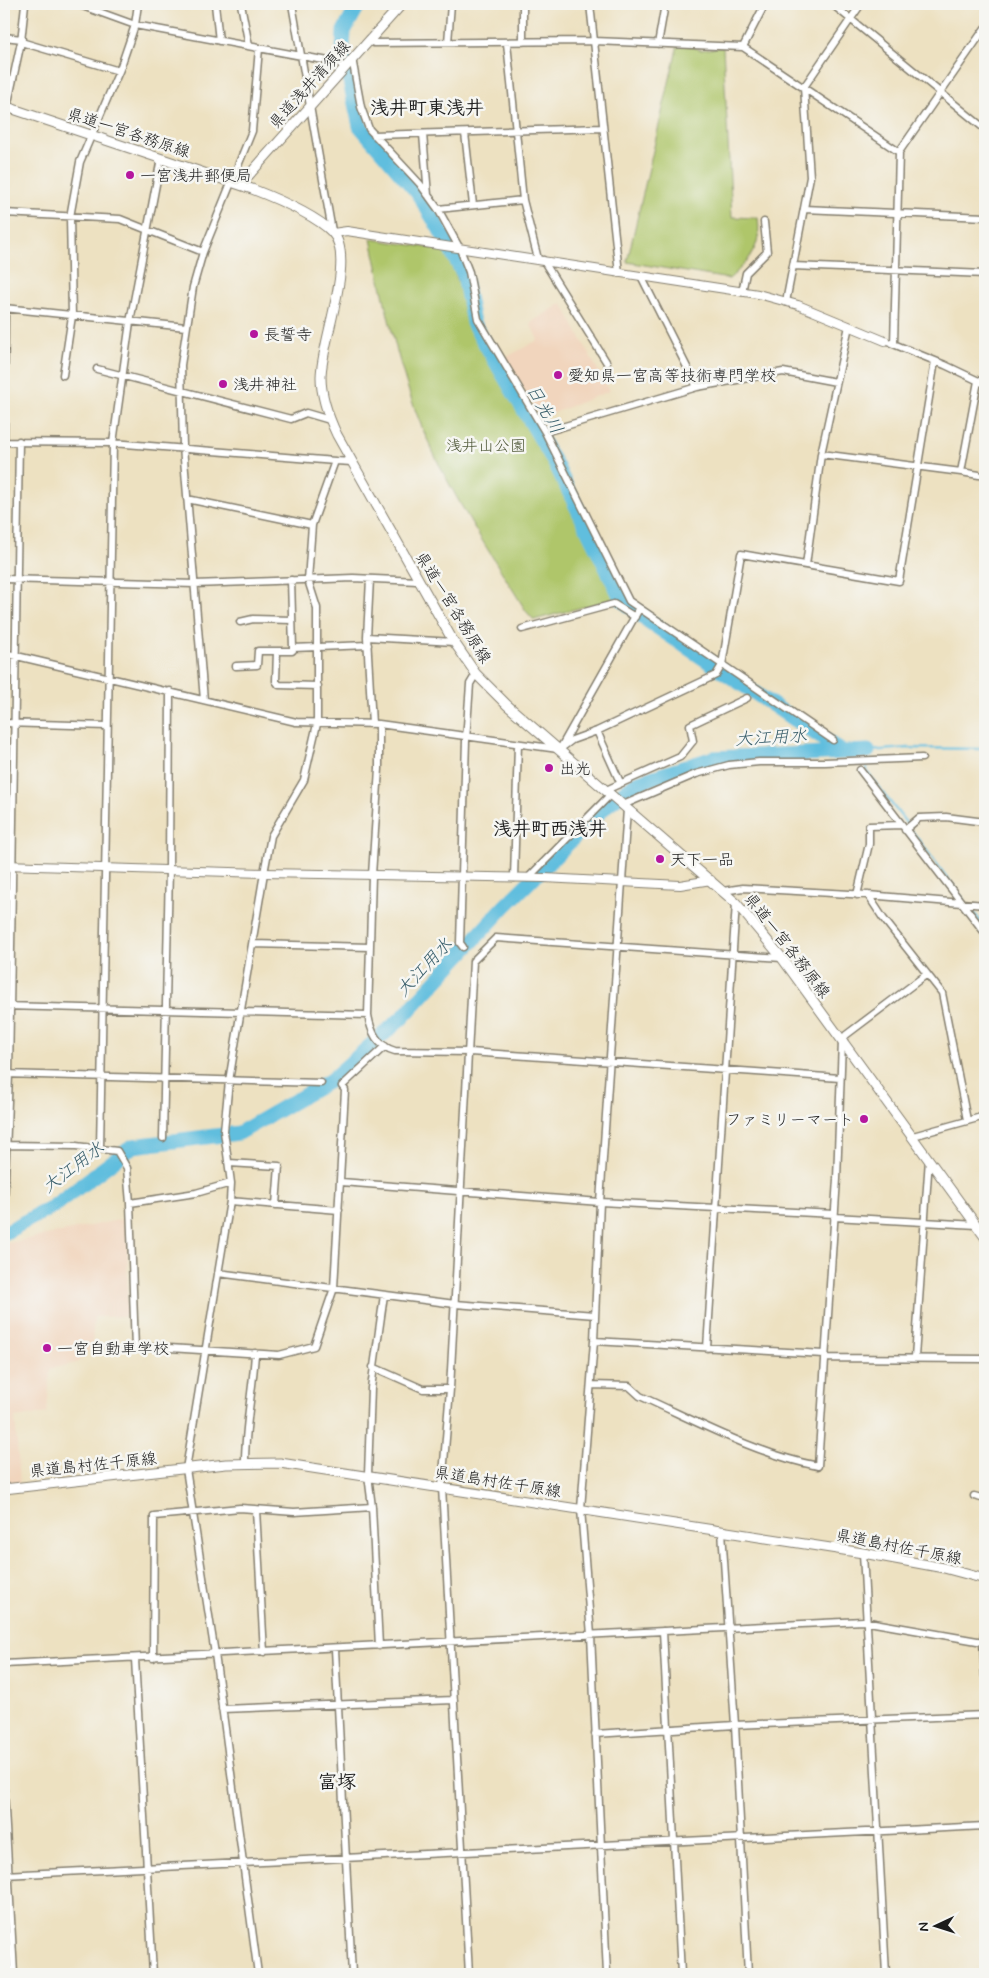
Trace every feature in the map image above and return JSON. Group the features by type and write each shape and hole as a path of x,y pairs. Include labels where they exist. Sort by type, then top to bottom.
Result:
{"main road":[{"name":"県道浅井清須線","path":"236,184 402,4"},
{"name":"県道一宮各務原線","path":"5,106 236,184 290,206 333,233 340,246 342,264 322,360 322,390 330,420 418,581 454,642 476,674 507,705 736,903 782,958 914,1136 985,1236"},
{"name":"県道島村佐千原線","path":"4,1489 245,1462 280,1463 368,1475 863,1553 944,1568 985,1579"}],"street":[{"path":"4,121 5,106 22,40 24,4"},
{"path":"77,4 97,7 135,25 339,63 344,67"},
{"path":"63,375 72,316 70,217 80,162 119,71 135,25 138,4"},
{"path":"214,4 219,41"},
{"path":"241,4 249,46"},
{"path":"292,4 333,233 347,231 541,260 742,292 786,302 894,344 985,384"},
{"path":"448,42 451,4"},
{"path":"523,4 523,42"},
{"path":"590,4 619,273"},
{"path":"658,44 665,4"},
{"path":"743,47 765,4"},
{"path":"832,4 985,129"},
{"path":"786,302 810,177 804,87 861,4"},
{"path":"894,344 894,270 898,152 985,28"},
{"path":"4,36 119,71"},
{"path":"369,41 374,43 594,41 743,47 898,152"},
{"path":"507,43 523,200 541,260 607,363"},
{"path":"204,700 183,447 181,365 193,287 203,252 236,184 252,132 259,48"},
{"path":"352,59 362,107 369,128 408,170 428,195 460,249 468,272 478,319 544,432 629,601 833,740"},
{"path":"374,135 603,128"},
{"path":"465,133 473,205"},
{"path":"423,134 428,195"},
{"path":"100,1148 113,443 130,322 161,158"},
{"path":"438,209 523,200"},
{"path":"804,209 985,218"},
{"path":"4,213 120,219 148,228 203,252"},
{"path":"742,292 746,273 767,252 764,222"},
{"path":"793,266 985,274"},
{"path":"641,276 698,387"},
{"path":"186,327 4,308 4,442 113,443 183,447 352,462"},
{"path":"806,565 821,454 849,326"},
{"path":"4,653 278,718 317,724 375,724 560,749 572,740 597,731 716,675 722,665 742,554 898,581 935,361"},
{"path":"97,369 291,419 306,413 330,420"},
{"path":"544,432 698,387 783,372 836,382"},
{"path":"961,472 978,381"},
{"path":"4,1207 7,1007 13,865 19,441"},
{"path":"821,454 979,475"},
{"path":"258,1974 215,1654 186,1469 207,1352 230,1201 229,1164 224,1131 229,1081 264,873 271,836 304,780 317,724 318,608 308,580 312,525 335,461"},
{"path":"187,499 312,525"},
{"path":"4,579 195,584 291,580 370,579 418,581"},
{"path":"370,579 367,637 379,770 372,875 368,1015 371,1032 375,1038 384,1046 395,1051 470,1052 840,1078"},
{"path":"291,580 295,648"},
{"path":"522,629 614,604 635,617"},
{"path":"560,749 635,617 638,608"},
{"path":"240,622 292,620"},
{"path":"367,637 454,642"},
{"path":"236,666 257,665 258,651 292,651 295,648 368,645"},
{"path":"277,651 276,681 279,685 318,686"},
{"path":"463,947 460,942 466,740 468,737 470,684 476,674"},
{"path":"163,1138 169,869 170,692"},
{"path":"528,878 620,782 680,757 693,741 690,725 748,698"},
{"path":"4,723 107,726"},
{"path":"597,731 620,782"},
{"path":"514,878 518,744"},
{"path":"607,1974 591,1635 581,1509 596,1314 600,1202 617,947 624,806 696,774 729,765 759,762 825,762 922,758"},
{"path":"860,770 985,933"},
{"path":"858,894 869,844 869,826 904,827 920,818 946,817 985,822"},
{"path":"4,865 264,873 544,878 680,885 711,880"},
{"path":"724,891 743,888 858,894 985,905"},
{"path":"868,895 942,993 967,1120"},
{"path":"707,1348 718,1209 736,903"},
{"path":"468,1974 452,1643 442,1487 462,1191 473,961 496,938 782,958"},
{"path":"253,944 370,947"},
{"path":"591,1385 629,1386 640,1396 753,1446 795,1461 818,1466 834,1216 842,1041 846,1035 926,974"},
{"path":"7,1007 368,1015"},
{"path":"5,1145 100,1148 117,1151 127,1168 135,1349 154,1347 279,1356 314,1346 334,1288 345,1090 342,1086 384,1046"},
{"path":"6,1074 321,1083"},
{"path":"914,1136 985,1116"},
{"path":"915,1357 929,1159"},
{"path":"229,1164 280,1166 276,1205"},
{"path":"341,1182 600,1202 977,1225"},
{"path":"130,1203 196,1193 230,1183"},
{"path":"230,1201 339,1210"},
{"path":"218,1273 455,1304 596,1314"},
{"path":"379,1646 372,1507 368,1475 373,1367 384,1295"},
{"path":"594,1340 824,1356 985,1359"},
{"path":"245,1462 247,1414 252,1392 255,1354"},
{"path":"373,1367 422,1389 450,1389"},
{"path":"974,1496 985,1499"},
{"path":"153,1658 154,1516 240,1508 294,1512 372,1507"},
{"path":"256,1510 264,1652"},
{"path":"722,1531 727,1629 735,1725 748,1974"},
{"path":"863,1553 885,1974"},
{"path":"4,1664 866,1622 983,1642"},
{"path":"985,1627 983,1642 985,1676"},
{"path":"664,1631 681,1974"},
{"path":"335,1649 352,1974"},
{"path":"135,1659 153,1974"},
{"path":"222,1709 454,1700"},
{"path":"595,1734 735,1725 985,1715"},
{"path":"4,1791 6,1875 14,1974"},
{"path":"6,1875 741,1836 985,1826"}],"shaded area":[{"name":"愛知県一宮高等技術専門学校","path":"562,303 609,391 541,418 505,358 538,340 530,323"},
{"name":"一宮自動車学校","path":"128,1218 127,1316 94,1317 92,1345 83,1358 76,1363 50,1369 47,1413 15,1418 20,1483 4,1484 4,1244"}],"green space":[{"path":"682,43 701,50 723,47 732,217 758,218 759,228 756,245 743,266 729,279 627,262 678,44"},
{"name":"浅井山公園","path":"371,239 444,250 456,275 471,323 530,420 573,499 617,598 534,620 526,611 463,509 423,429 412,401 389,321"}],"waterway":[{"name":"日光川","path":"359,4 344,31 343,50 360,126 417,192 439,228 464,275 473,323 556,465 622,600 648,621 841,751"},
{"path":"868,755 868,751 907,748 985,749"},
{"name":"大江用水","path":"4,1233 54,1206 133,1146 239,1133 331,1080 402,1018 505,906 607,805 636,783 714,758 868,751"},
{"name":"日光川","path":"867,767 867,772 907,824"},
{"name":"日光川","path":"912,831 963,899"},
{"name":"日光川","path":"972,910 985,928"}],"place":[{"name":"一宮浅井郵便局","path":"130,175"},
{"name":"長誓寺","path":"254,334"},
{"name":"愛知県一宮高等技術専門学校","path":"558,375"},
{"name":"浅井神社","path":"223,384"},
{"name":"出光","path":"549,768"},
{"name":"天下一品","path":"660,859"},
{"name":"ファミリーマート","path":"864,1119"},
{"name":"一宮自動車学校","path":"47,1348"}],"district":[{"name":"浅井町東浅井","path":"427,107"},
{"name":"浅井町西浅井","path":"550,828"},
{"name":"富塚","path":"337,1781"}]}
